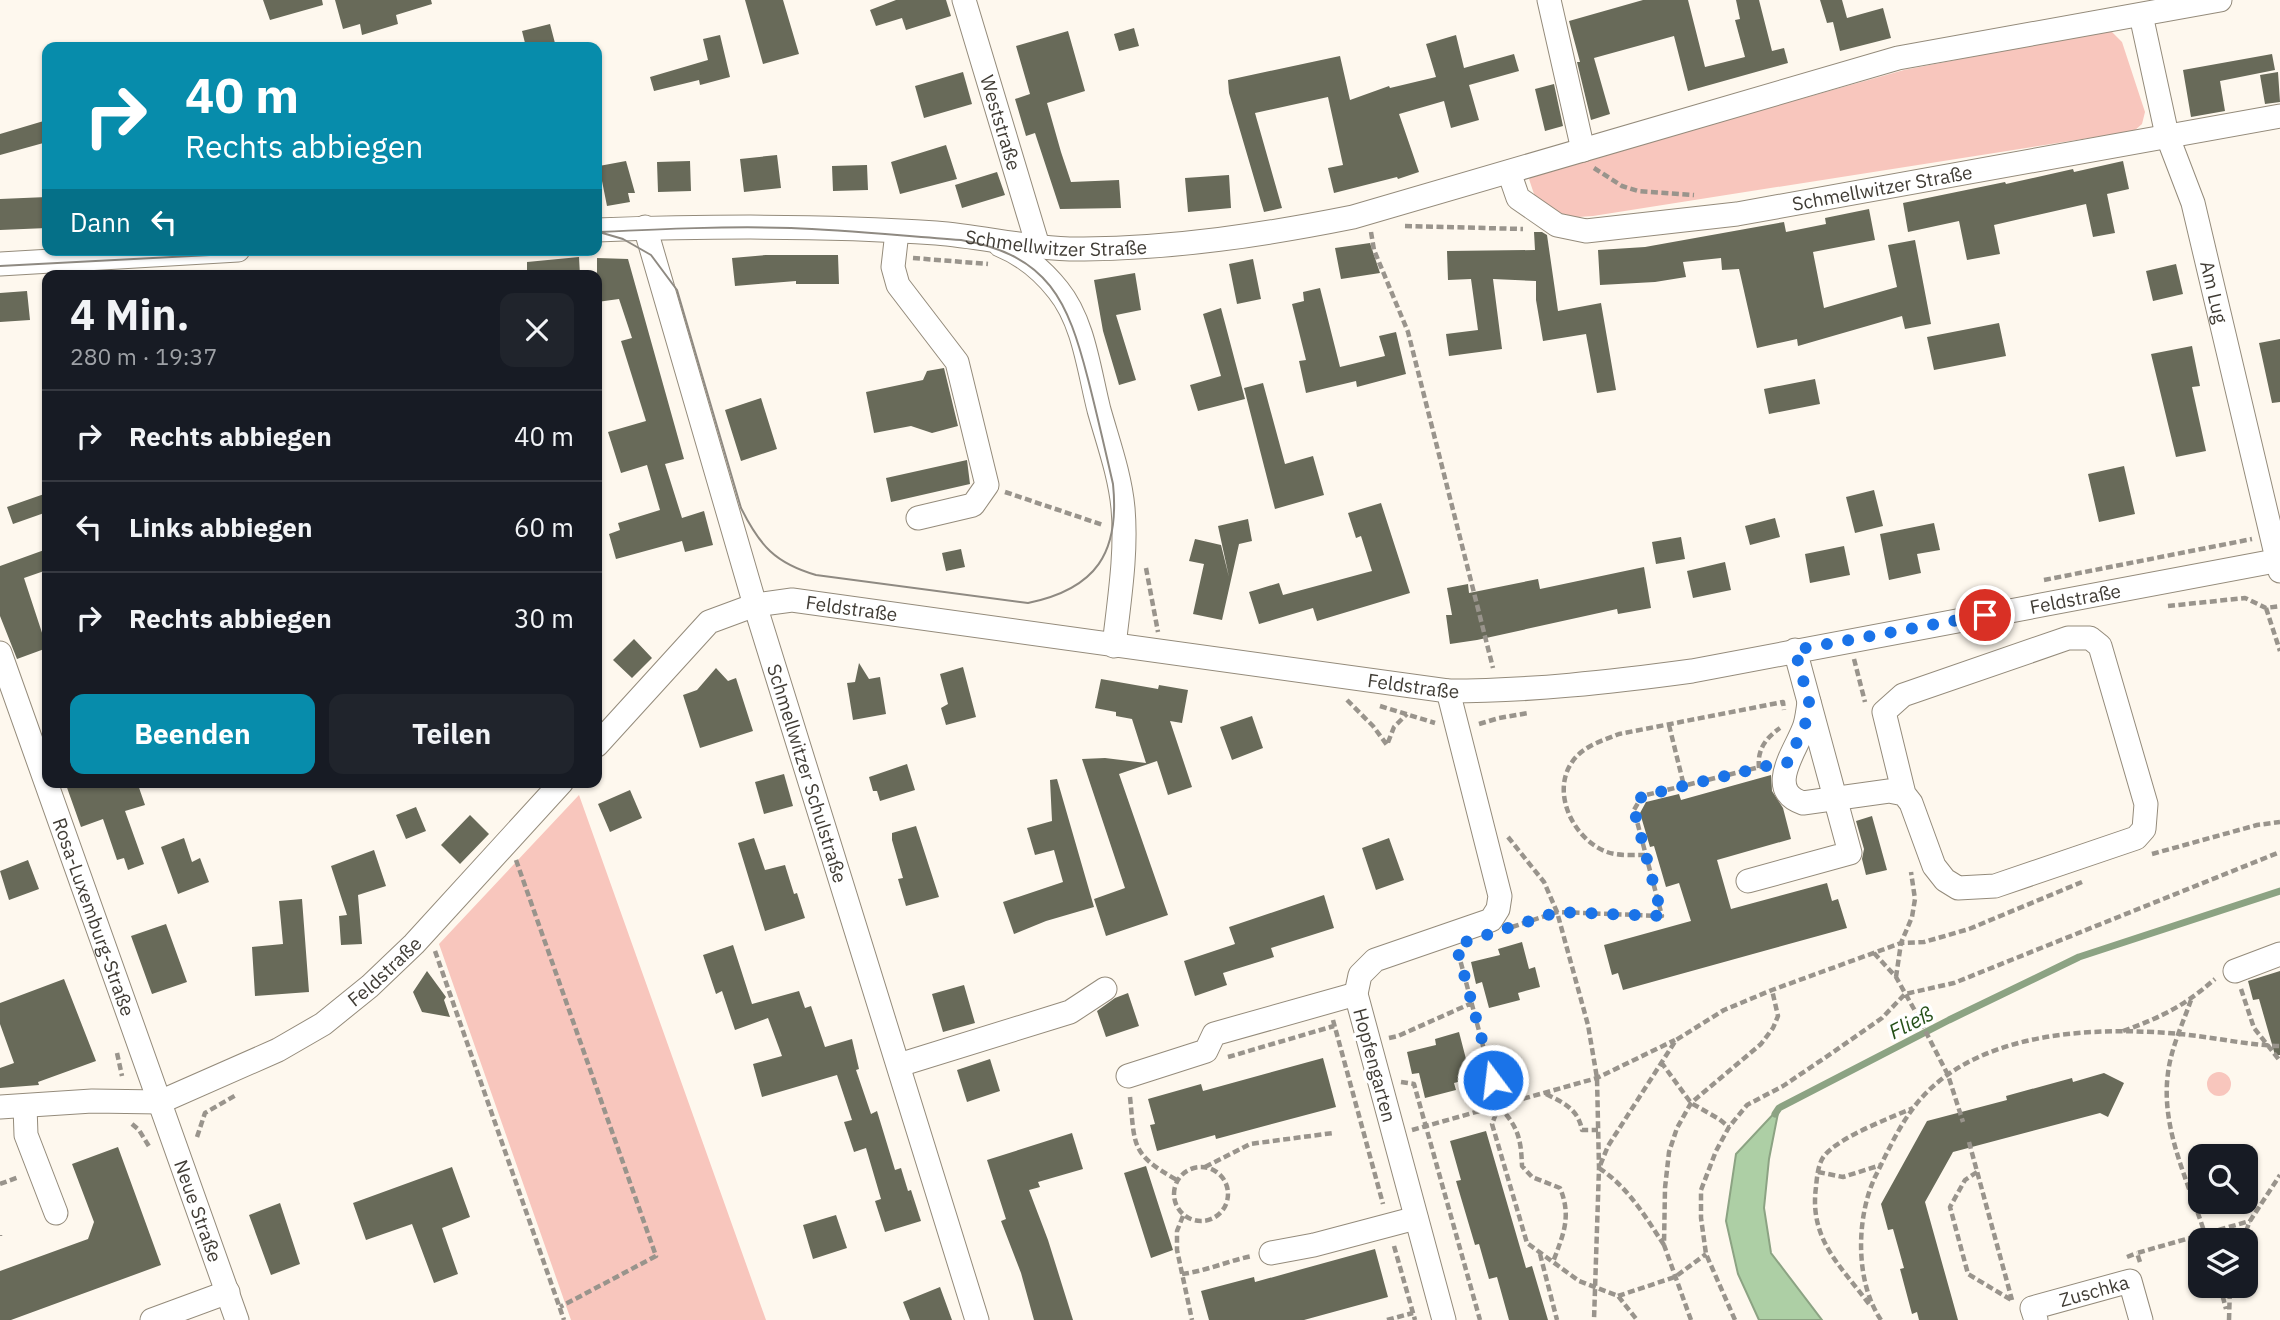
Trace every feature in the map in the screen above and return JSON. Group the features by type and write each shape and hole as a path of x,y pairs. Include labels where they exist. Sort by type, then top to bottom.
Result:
{"street":[{"name":"Weststraße","path":"964,0 1038,246"},
{"path":"1549,0 1583,150"},
{"name":"Schmellwitzer Straße","path":"602,230 790,227 937,233 1083,249 1195,244 1272,233 1367,213 1898,58 2220,0"},
{"name":"Am Lug","path":"2140,15 2167,135 2193,203 2270,536 2279,564"},
{"name":"Schmellwitzer Straße","path":"1508,172 1518,198 1557,225 1586,231 1723,215 2280,116"},
{"name":"Schmellwitzer Schulstraße","path":"645,227 755,605 977,1320"},
{"path":"897,232 893,267 898,285 957,362 987,485 973,505 918,518"},
{"path":"984,239 1014,251 1058,290 1071,312 1081,338 1123,509 1122,561 1114,646"},
{"path":"0,264 136,256"},
{"name":"Feldstraße","path":"602,740 709,622 755,605 792,600 1448,691 1496,691 1617,681 1692,671 1795,650 2279,564"},
{"path":"1809,702 1805,725 1787,763 1784,776 1787,791 1793,800 1803,803 1889,791 1904,794 1922,830 1934,866 1945,880 1958,888 1995,886 2136,838 2144,829 2146,804 2100,646 2090,638 2068,638 1903,695 1884,712 1904,794"},
{"path":"1748,881 1850,853 1795,650"},
{"name":"Rosa-Luxemburg-Straße","path":"0,653 42,771"},
{"name":"Hopfengarten","path":"1444,1320 1356,994 1360,975 1375,960 1491,920 1498,909 1500,895 1448,691"},
{"name":"Rosa-Luxemburg-Straße","path":"48,788 160,1101"},
{"name":"Feldstraße","path":"160,1101 278,1050 323,1024 370,986 428,929 557,788"},
{"path":"2235,971 2280,954"},
{"path":"899,1065 1070,1012 1105,989"},
{"path":"1128,1076 1206,1051 1213,1034 1356,994"},
{"path":"0,1107 92,1101 160,1101"},
{"name":"Neue Straße","path":"160,1101 237,1320"},
{"path":"25,1105 26,1135 56,1213"},
{"path":"1270,1253 1314,1245 1416,1218"},
{"name":"Zuschka","path":"2028,1314 2032,1308 2130,1281 2141,1320"},
{"path":"152,1320 228,1293"}],"path":[{"path":"1583,150 1587,163 1622,186 1637,191 1690,194 1705,199 1723,215"},
{"path":"1367,213 1374,250 1408,332 1494,672"},
{"path":"895,256 990,264"},
{"path":"987,485 1107,526"},
{"path":"2035,581 2270,536"},
{"path":"1145,563 1159,637"},
{"path":"2266,608 2280,650"},
{"path":"1352,698 1344,697 1373,726 1387,745 1394,727 1407,714"},
{"path":"1646,855 1611,854 1578,831 1570,816 1564,785 1568,769 1576,756 1595,743 1619,734 1783,702 1785,722 1764,741 1758,759 1759,768"},
{"path":"1371,703 1430,722 1457,726"},
{"path":"1669,724 1684,786"},
{"path":"1506,928 1557,912 1662,916 1634,810 1642,796 1787,763"},
{"path":"2150,855 2257,825 2280,822"},
{"path":"1507,836 1544,883 1557,912 1588,1025 1597,1078 1599,1168 1594,1320"},
{"path":"1735,1320 1706,1254 1701,1218 1701,1190 1716,1151 1729,1127 1747,1105 1783,1086 1882,1018 1905,994 1955,983 2280,852"},
{"path":"505,864 514,855 656,1256 560,1307"},
{"path":"1393,1134 1597,1078 1676,1040 1724,1010 1772,990 1901,943 1924,942 1969,929 2085,881"},
{"path":"428,929 564,1320"},
{"path":"1896,977 1901,943"},
{"path":"1456,945 1499,1106 1513,1122 1521,1140 1522,1166 1532,1177 1560,1188 1567,1204 1566,1228 1553,1262"},
{"path":"1874,953 1896,977 1914,1009 1948,1075 1963,1122"},
{"path":"2119,1032 2163,1017 2191,1000 2220,975 2235,971 2254,1028 2280,1061"},
{"path":"1664,1245 1669,1152 1677,1128 1691,1102 1761,1044 1773,1028 1777,1016 1772,990"},
{"path":"2191,1000 2168,1070 2167,1110 2178,1156 2203,1228"},
{"path":"1328,1002 1415,1320"},
{"path":"1380,1039 1398,1036 1472,1003"},
{"path":"1206,1051 1218,1060 1335,1026"},
{"path":"1872,1307 1860,1234 1868,1192 1914,1108 1948,1075 1972,1059 2058,1034 2179,1034 2280,1046"},
{"path":"1599,1168 1608,1146 1676,1040"},
{"path":"1661,1062 1691,1102 1729,1127"},
{"path":"1128,1076 1134,1139 1144,1159 1177,1180"},
{"path":"1393,1081 1415,1084 1480,1320"},
{"path":"196,1140 205,1113 248,1088"},
{"path":"1545,1093 1576,1112 1582,1130 1598,1130"},
{"path":"1499,1106 1492,1124 1527,1243 1579,1281 1618,1296 1637,1320"},
{"path":"1881,1320 1822,1242 1815,1210 1818,1171 1823,1157 1838,1144 1914,1108"},
{"path":"126,1119 139,1130 153,1155"},
{"path":"1205,1167 1223,1177 1227,1185 1227,1203 1217,1217 1208,1221 1194,1221 1183,1216 1176,1206 1173,1194 1177,1180 1187,1170 1205,1167 1250,1144 1334,1133"},
{"path":"1969,1142 2013,1301"},
{"path":"1818,1171 1843,1177 1881,1165"},
{"path":"1599,1168 1617,1180 1664,1245 1691,1320"},
{"path":"1977,1172 1965,1180 1950,1207 1969,1274 2013,1301 2028,1314"},
{"path":"2247,1228 2280,1175"},
{"path":"1183,1216 1177,1231 1177,1250 1192,1320"},
{"path":"2226,1228 2250,1221"},
{"path":"2127,1257 2188,1239"},
{"path":"1182,1274 1205,1271 1231,1261 1270,1253"},
{"path":"2137,1253 2141,1267"},
{"path":"1540,1254 1558,1320"},
{"path":"1618,1296 1675,1278 1706,1254"},
{"path":"2223,1298 2228,1317"},
{"path":"2228,1317 2229,1298"},
{"path":"1387,1320 1413,1313"}],"shaded area":[{"path":"2110,30 2122,42 2145,112 2142,124 2134,131 1593,216 1563,218 1537,203 1529,179 1536,173 1904,70"},
{"path":"579,795 766,1320 571,1320 439,944"},
{"path":"2219,1072 2228,1075 2231,1084 2228,1093 2219,1096 2210,1093 2207,1084 2210,1075"},
{"path":"1779,1108 1769,1159 1764,1208 1771,1253 1822,1320 1759,1320 1738,1274 1726,1221 1736,1154"}],"building":[{"path":"263,0 322,0 323,5 270,20"},
{"path":"335,0 431,0 432,4 396,15 398,24 362,35 360,24 343,29"},
{"path":"745,0 783,0 799,54 763,64"},
{"path":"896,0 946,0 951,16 906,30 902,18 876,26 870,10"},
{"path":"1643,0 1688,0 1705,67 1745,57 1735,20 1740,19 1736,0 1759,0 1772,51 1784,48 1788,63 1688,91 1674,36 1594,58 1610,114 1591,120 1569,21"},
{"path":"1820,0 1842,0 1847,18 1883,8 1891,38 1840,51 1833,22 1827,23"},
{"path":"550,24 555,42 525,42 522,31"},
{"path":"1134,28 1139,46 1119,51 1114,34"},
{"path":"1068,31 1085,91 1047,103 1061,152 1071,182 1119,180 1121,208 1060,209 1035,133 1026,136 1015,99 1030,94 1016,46"},
{"path":"720,35 730,77 700,85 699,80 654,91 650,77 708,60 703,39"},
{"path":"1456,35 1464,68 1514,54 1519,71 1469,85 1479,120 1451,128 1444,101 1399,114 1419,172 1334,193 1328,168 1343,165 1328,97 1255,113 1282,208 1264,212 1229,93 1228,80 1340,56 1350,100 1389,86 1390,88 1436,77 1426,44"},
{"path":"2272,54 2275,70 2220,81 2225,111 2191,117 2183,70"},
{"path":"963,72 972,104 924,118 915,86"},
{"path":"2278,72 2280,102 2265,104 2260,75"},
{"path":"1554,84 1563,126 1545,131 1535,89"},
{"path":"42,121 42,143 0,155 0,134"},
{"path":"946,145 957,179 900,194 891,162"},
{"path":"777,155 781,188 744,192 740,159"},
{"path":"626,161 635,193 628,193 630,202 607,206 602,165"},
{"path":"690,161 691,191 658,192 657,162"},
{"path":"2123,161 2129,189 2107,194 2115,233 2093,237 2086,204 1994,225 2000,254 1967,260 1959,221 1908,232 1903,203"},
{"path":"867,165 868,190 833,191 832,166"},
{"path":"997,172 1005,195 962,208 955,185"},
{"path":"1229,175 1231,208 1188,212 1185,178"},
{"path":"42,197 42,228 0,230 0,199"},
{"path":"1869,209 1875,240 1813,252 1824,308 1897,287 1888,245 1915,240 1931,324 1905,329 1902,316 1798,346 1797,339 1757,348 1739,269 1722,270 1721,258 1683,262 1686,277 1655,282 1600,285 1598,250 1645,247 1784,222 1786,232 1826,224 1825,218"},
{"path":"1534,232 1547,235 1558,311 1601,303 1616,390 1597,393 1586,334 1543,341 1536,300 1536,281 1493,279 1502,349 1449,356 1446,334 1478,330 1471,279 1448,280 1447,251 1535,250"},
{"path":"1370,243 1380,273 1341,279 1335,248"},
{"path":"838,255 839,284 796,284 796,281 735,286 732,258"},
{"path":"579,257 580,270 527,270 527,262"},
{"path":"597,258 628,259 684,459 665,464 682,518 704,511 713,545 685,552 682,541 616,559 609,534 620,530 618,523 660,510 647,465 621,473 608,432 646,421 621,341 632,338 619,299 602,301 602,270 597,270"},
{"path":"1253,259 1261,299 1237,304 1229,264"},
{"path":"2176,264 2183,294 2153,301 2146,271"},
{"path":"1135,273 1141,310 1116,315 1136,380 1119,385 1103,331 1094,280"},
{"path":"1320,288 1340,367 1385,356 1379,336 1396,332 1406,374 1357,387 1356,381 1306,393 1299,361 1306,360 1292,304 1304,301 1303,292"},
{"path":"27,291 30,320 0,322 0,293"},
{"path":"1221,308 1245,399 1198,411 1190,385 1221,376 1203,314"},
{"path":"1999,323 2006,356 1934,370 1927,337"},
{"path":"2280,339 2280,402 2272,403 2259,343"},
{"path":"2192,346 2200,386 2192,387 2206,451 2176,457 2151,354"},
{"path":"944,368 958,426 932,433 911,426 874,433 866,392 923,380 927,371"},
{"path":"1815,379 1820,404 1769,414 1764,389"},
{"path":"1263,383 1285,464 1313,456 1324,495 1275,509 1244,388"},
{"path":"761,398 777,449 741,461 725,410"},
{"path":"967,460 970,484 891,502 886,478"},
{"path":"2124,466 2135,514 2099,522 2088,474"},
{"path":"1874,490 1883,526 1855,533 1846,497"},
{"path":"42,495 42,514 13,524 7,507"},
{"path":"1381,503 1410,593 1317,621 1313,608 1259,624 1249,592 1279,583 1283,595 1372,571 1361,536 1356,538 1348,513"},
{"path":"1775,518 1780,537 1750,545 1745,526"},
{"path":"1248,519 1252,541 1239,544 1222,620 1193,614 1204,564 1189,561 1195,539 1221,545 1229,577 1218,526"},
{"path":"1934,523 1940,550 1917,554 1921,573 1889,580 1880,534"},
{"path":"1681,537 1685,559 1656,564 1652,542"},
{"path":"1844,546 1850,575 1810,583 1805,554"},
{"path":"961,549 965,567 946,571 942,553"},
{"path":"42,551 42,572 24,578 42,633 42,650 17,659 0,616 0,566"},
{"path":"1725,562 1731,590 1693,598 1687,571"},
{"path":"1644,567 1651,608 1618,614 1617,609 1450,644 1446,615 1452,615 1447,588 1468,584 1469,593 1538,579 1540,589"},
{"path":"634,639 652,658 632,678 613,660"},
{"path":"859,663 869,679 880,677 886,714 853,720 847,683 855,682"},
{"path":"963,667 976,717 946,725 941,708 948,704 940,674"},
{"path":"716,668 728,681 736,678 753,731 700,748 683,695 697,690"},
{"path":"1101,679 1158,689 1159,685 1188,690 1182,723 1170,721 1192,787 1168,795 1157,761 1119,774 1168,915 1106,936 1094,899 1125,888 1082,759 1105,758 1146,763 1132,719 1116,716 1116,712 1095,708"},
{"path":"1252,716 1263,748 1232,760 1220,727"},
{"path":"907,764 915,790 880,801 877,791 873,791 869,777"},
{"path":"784,774 793,806 764,814 755,782"},
{"path":"1771,775 1772,791 1783,808 1791,839 1717,860 1731,909 1827,883 1832,901 1838,899 1847,928 1623,990 1618,973 1612,975 1604,945 1691,921 1679,883 1666,887 1654,846 1650,847 1640,813 1646,802 1679,794 1681,800"},
{"path":"1057,779 1094,907 1014,934 1003,902 1063,882 1054,850 1035,855 1027,828 1052,821 1050,780"},
{"path":"67,788 139,788 145,805 125,811 144,864 128,870 124,858 117,860 103,819 81,827"},
{"path":"630,790 642,818 610,832 598,804"},
{"path":"416,807 426,831 406,839 396,815"},
{"path":"470,815 489,834 460,864 441,845"},
{"path":"1872,816 1887,870 1866,875 1862,859 1864,849 1856,821"},
{"path":"916,826 939,897 906,906 898,879 903,878 892,833"},
{"path":"184,838 192,862 200,858 209,882 178,894 161,847"},
{"path":"754,838 765,870 785,865 805,918 765,931 738,843"},
{"path":"1389,838 1404,880 1376,890 1362,848"},
{"path":"374,850 386,886 358,895 362,944 341,945 339,916 347,915 331,866"},
{"path":"28,860 39,889 9,900 0,871"},
{"path":"1324,895 1334,928 1271,948 1274,957 1223,973 1227,985 1195,996 1184,961 1235,944 1229,927"},
{"path":"302,899 309,992 255,996 252,947 283,944 279,901"},
{"path":"166,924 187,982 152,994 131,936"},
{"path":"1522,942 1529,969 1535,967 1540,987 1518,993 1520,1000 1489,1008 1482,982 1476,984 1471,962 1500,955 1498,949"},
{"path":"733,945 752,1004 799,991 805,1008 811,1006 825,1047 852,1039 859,1069 856,1070 871,1114 877,1111 895,1170 901,1168 921,1221 885,1232 875,1201 881,1199 866,1148 854,1152 844,1122 852,1120 837,1075 762,1097 753,1064 782,1056 768,1018 735,1030 722,991 716,994 703,955"},
{"path":"427,971 446,997 444,1000 450,1017 422,1012 413,992"},
{"path":"2280,971 2280,1055 2275,1055 2259,999 2253,1000 2248,981"},
{"path":"64,979 96,1061 38,1082 39,1085 0,1088 0,1068 14,1063 0,1024 0,1003"},
{"path":"964,985 975,1023 943,1032 932,994"},
{"path":"1128,993 1139,1026 1106,1037 1097,1011 1115,998"},
{"path":"1459,1032 1466,1059 1471,1057 1477,1077 1454,1083 1456,1090 1425,1098 1419,1073 1412,1074 1407,1052 1436,1045 1435,1039"},
{"path":"1323,1058 1336,1107 1216,1139 1215,1135 1157,1151 1150,1125 1155,1124 1148,1099 1201,1084 1203,1091"},
{"path":"990,1059 1000,1091 967,1102 957,1070"},
{"path":"2104,1073 2124,1083 2108,1117 2100,1113 1953,1152 1925,1202 1958,1320 1919,1320 1917,1312 1912,1314 1900,1269 1904,1268 1893,1229 1888,1230 1881,1204 1927,1121 2007,1100 2006,1096 2072,1078 2073,1082"},
{"path":"1486,1131 1526,1268 1532,1266 1548,1320 1509,1320 1497,1277 1489,1279 1479,1244 1475,1245 1456,1181 1461,1180 1450,1141"},
{"path":"1072,1133 1083,1169 1038,1182 1040,1187 1029,1190 1073,1320 1034,1320 1021,1273 1001,1221 1006,1219 987,1160"},
{"path":"118,1147 161,1265 11,1320 0,1320 0,1271 88,1239 94,1222 72,1164"},
{"path":"1146,1166 1173,1250 1151,1258 1124,1173"},
{"path":"452,1167 470,1217 442,1228 458,1274 434,1283 412,1224 366,1240 353,1203"},
{"path":"280,1203 300,1264 271,1275 249,1215"},
{"path":"836,1215 847,1248 813,1259 803,1225"},
{"path":"1375,1249 1388,1297 1304,1320 1209,1320 1201,1291 1254,1277 1255,1282"},
{"path":"940,1287 952,1320 910,1320 903,1302"}],"waterway":[{"name":"Fließ","path":"1775,1114 1779,1108 1949,1020 2079,957 2280,891"}],"tram line":[{"path":"602,232 791,228 961,240 991,247 1015,257 1035,270 1050,286 1072,326 1088,379 1113,484 1112,530 1099,564 1071,588 1028,603 816,575 779,559 762,543 741,508 677,290 651,255 623,239 602,233"},
{"path":"0,266 191,256"}],"route":[{"path":"1493,1080 1456,945 1557,912 1662,916 1634,810 1642,796 1787,763 1805,725 1809,702 1795,650 1985,615"}]}
